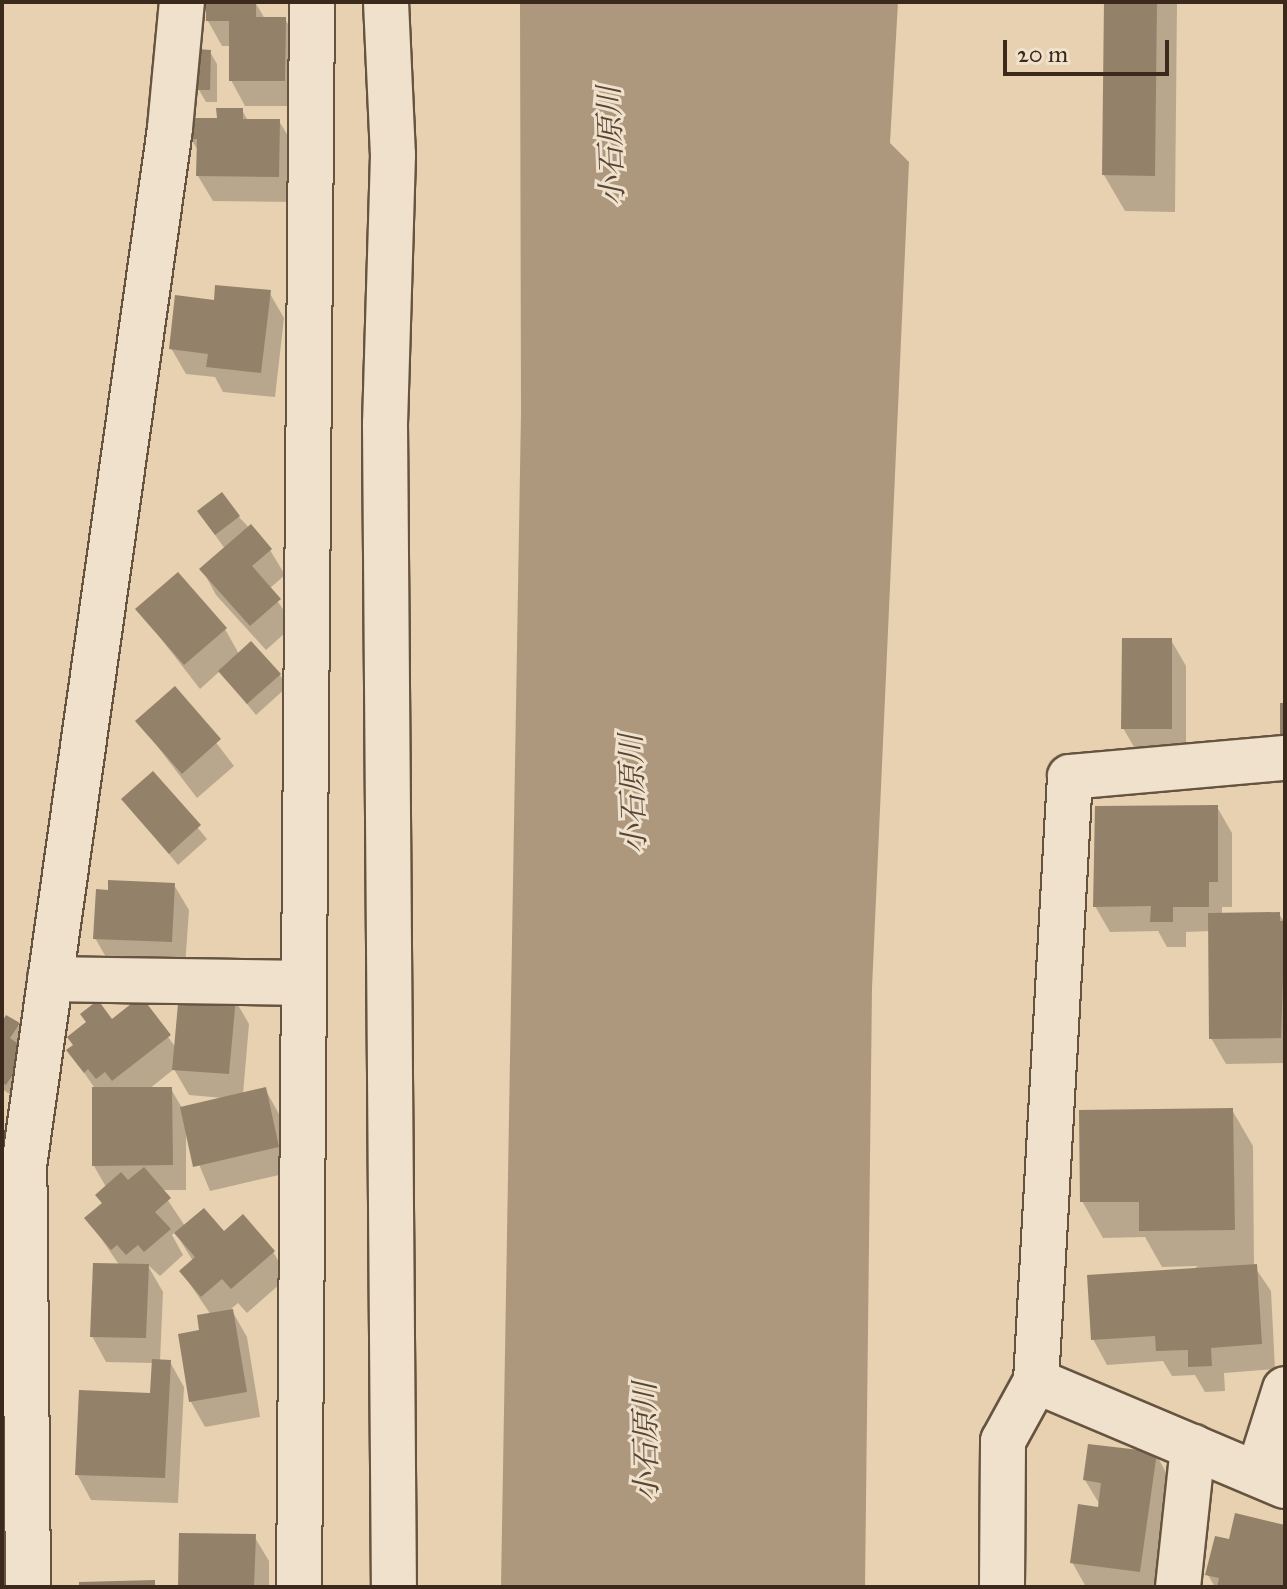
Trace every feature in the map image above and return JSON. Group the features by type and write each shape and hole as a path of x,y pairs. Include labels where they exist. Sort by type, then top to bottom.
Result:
{"street":[{"path":"28,1587 24,1166 170,128 182,2"},
{"path":"299,1587 312,2"},
{"path":"386,2 393,155 385,424 394,1587"},
{"path":"1002,1587 1003,1441 1036,1381 1070,777 1285,758"},
{"path":"50,979 303,983"},
{"path":"1036,1381 1271,1480 1285,1389"},
{"path":"1178,1587 1193,1447"}],"water":[{"name":"小石原川","path":"520,2 898,2 890,143 909,162 872,988 865,1587 501,1587 521,412"}],"building":[{"path":"206,2 256,2 256,17 286,17 285,81 229,81 229,21 206,21"},
{"path":"1104,2 1157,2 1155,176 1102,175"},
{"path":"197,49 211,50 210,90 197,90"},
{"path":"216,108 243,108 243,119 280,119 279,177 196,176 197,139 189,140 189,118 217,118"},
{"path":"215,285 271,290 261,373 206,367 208,354 169,349 175,295 214,300"},
{"path":"222,492 240,516 215,535 197,511"},
{"path":"251,524 272,549 252,566 281,599 250,626 199,569"},
{"path":"178,572 227,628 184,665 135,609"},
{"path":"1122,638 1172,638 1172,729 1121,729"},
{"path":"251,641 281,674 247,704 218,671"},
{"path":"175,686 221,739 182,774 135,721"},
{"path":"1280,703 1285,703 1285,734 1280,734"},
{"path":"153,771 201,825 169,854 121,799"},
{"path":"1218,805 1218,882 1209,882 1209,907 1173,907 1173,922 1150,922 1151,906 1093,907 1095,806"},
{"path":"108,880 175,883 172,942 93,939 96,889 108,890"},
{"path":"1280,912 1280,921 1285,921 1281,1038 1209,1039 1208,913"},
{"path":"179,993 236,997 229,1074 172,1070"},
{"path":"141,996 171,1035 112,1081 105,1072 96,1079 88,1069 84,1073 66,1050 73,1045 67,1037 86,1022 80,1014 98,1000 112,1019"},
{"path":"6,1015 20,1023 10,1038 28,1051 6,1085 2,1083 2,1022"},
{"path":"92,1087 172,1087 173,1165 92,1166"},
{"path":"266,1087 279,1147 193,1167 180,1107"},
{"path":"1233,1108 1235,1230 1139,1231 1139,1202 1080,1202 1079,1110"},
{"path":"144,1167 171,1198 155,1212 171,1229 144,1252 138,1245 126,1255 117,1245 111,1250 84,1218 102,1203 95,1195 121,1172 128,1180"},
{"path":"204,1208 224,1231 243,1214 275,1251 231,1289 222,1279 201,1297 179,1271 195,1257 174,1233"},
{"path":"93,1263 149,1264 146,1338 90,1337"},
{"path":"1257,1264 1262,1344 1211,1348 1212,1366 1188,1367 1188,1350 1156,1351 1155,1336 1091,1340 1087,1275"},
{"path":"233,1309 247,1392 189,1402 178,1334 199,1330 197,1315"},
{"path":"152,1359 171,1360 165,1478 75,1475 79,1390 150,1393"},
{"path":"1088,1444 1157,1452 1140,1572 1070,1563 1078,1504 1098,1507 1101,1483 1083,1480"},
{"path":"1235,1513 1285,1525 1285,1587 1217,1587 1219,1578 1205,1575 1215,1536 1229,1539"},
{"path":"179,1533 256,1534 254,1587 178,1587"},
{"path":"155,1580 155,1587 79,1587 79,1582"}]}
